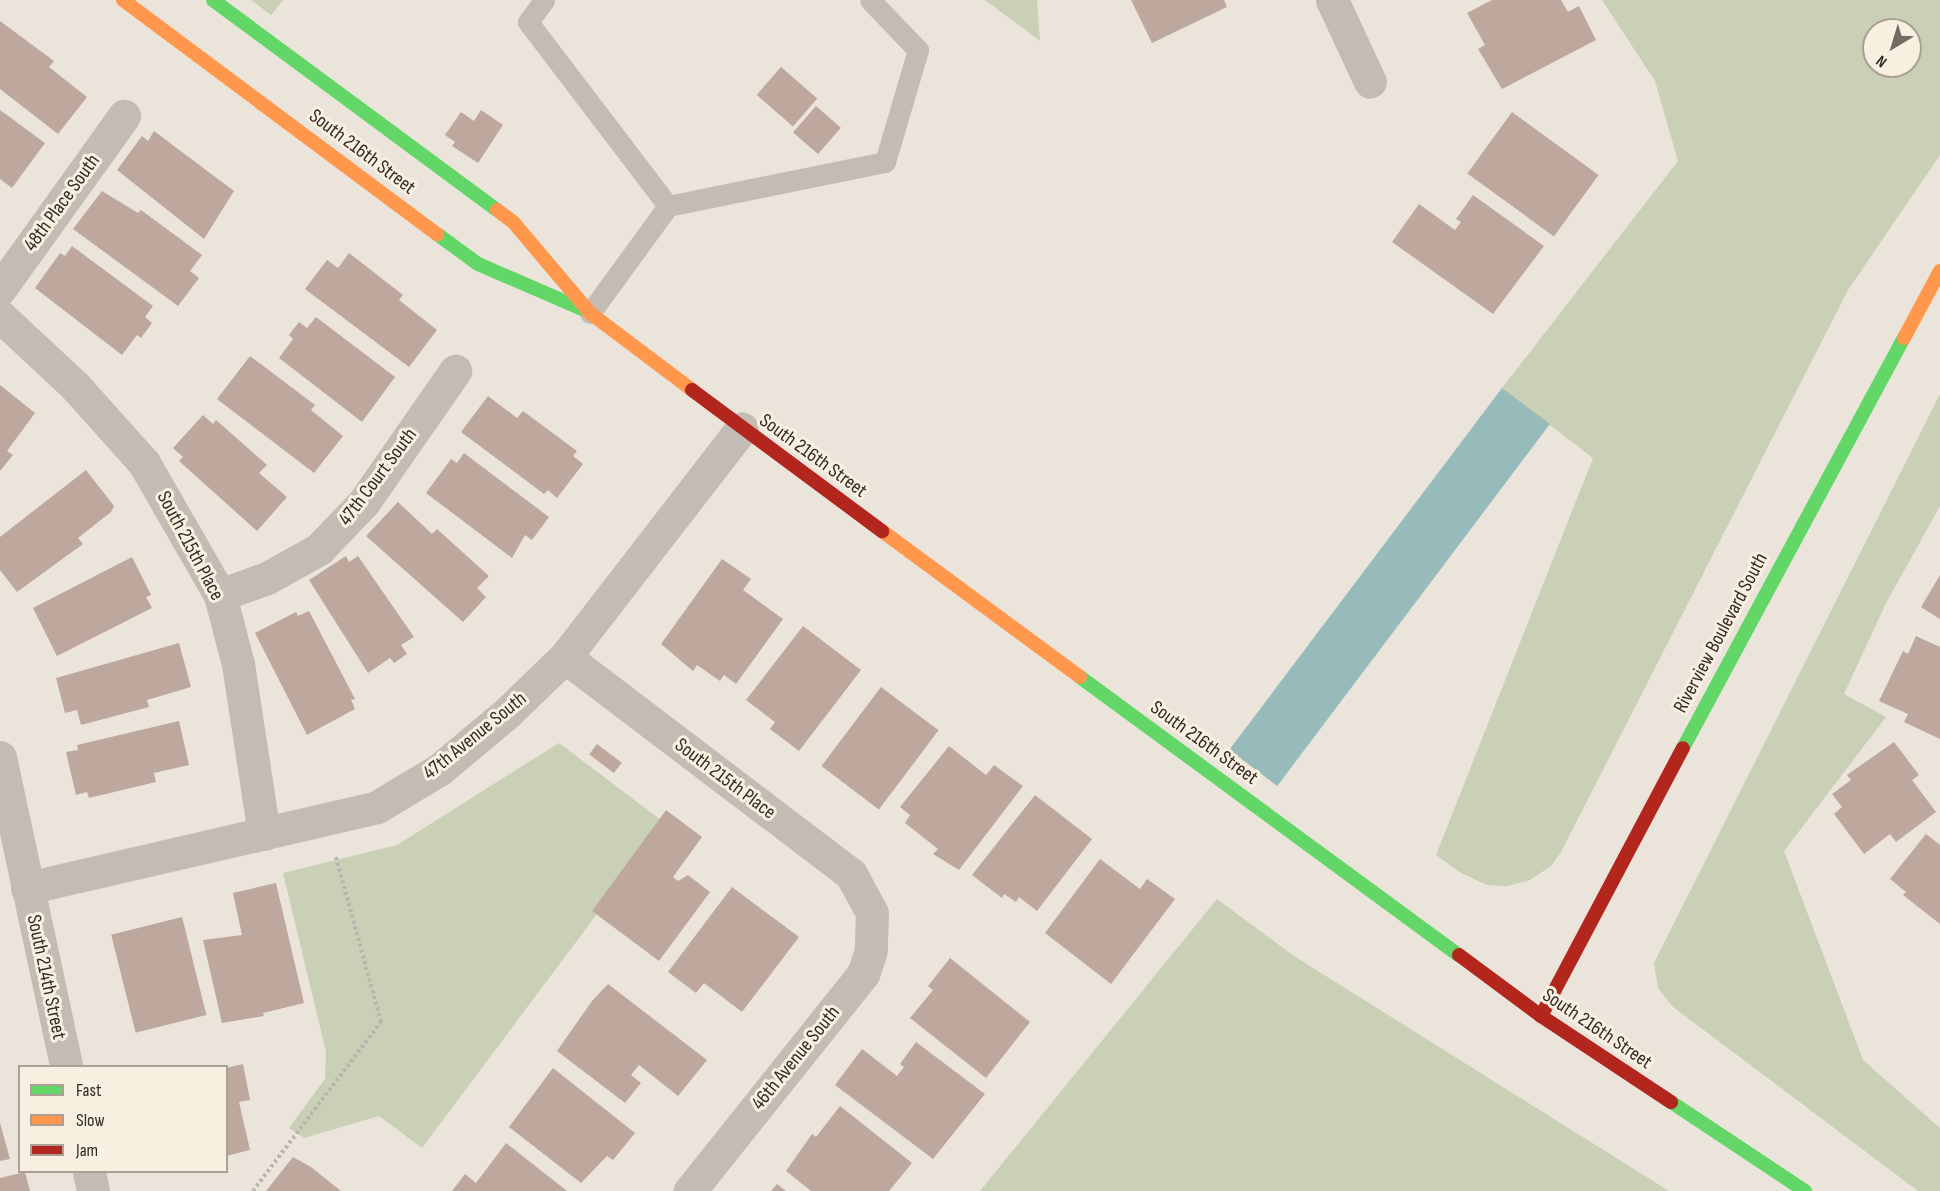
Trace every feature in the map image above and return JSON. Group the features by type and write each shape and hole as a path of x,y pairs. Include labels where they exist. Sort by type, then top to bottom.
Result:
{"street":[{"name":"South 216th Street","path":"123,0 478,264 590,313"},
{"name":"South 216th Street","path":"213,0 514,223 590,313 742,428 1541,1016 1805,1191"},
{"path":"1332,0 1370,81"},
{"name":"48th Place South","path":"0,290 124,116"},
{"name":"Riverview Boulevard South","path":"1541,1016 1935,290"},
{"name":"South 215th Place","path":"0,316 75,386 144,463 220,595 238,664 264,834"},
{"name":"47th Court South","path":"220,595 267,578 319,549 364,502 455,371"},
{"name":"47th Avenue South","path":"27,888 377,807 440,770 507,713 565,657 742,428"},
{"name":"South 215th Place","path":"565,657 851,874 872,913"},
{"name":"South 214th Street","path":"0,758 66,1065"},
{"name":"46th Avenue South","path":"690,1191 862,974 872,950 872,913"},
{"path":"89,1173 93,1191"}],"lane":[{"path":"544,0 528,22 668,206"},
{"path":"590,313 668,206 885,162 918,51 870,0"}],"path":[{"path":"253,1191 381,1022 326,819"}],"green space":[{"path":"251,0 283,0 271,15"},
{"path":"985,0 1037,0 1040,41"},
{"path":"1602,0 1940,0 1940,155 1848,290 1561,852 1551,866 1530,880 1507,886 1487,885 1461,873 1436,855 1593,458 1502,388 1678,161 1655,81"},
{"path":"1940,394 1940,506 1886,603 1844,694 1886,717 1784,851 1863,1060 1940,1128 1940,1191 1918,1191 1673,1007 1658,988 1654,963"},
{"path":"559,743 665,823 422,1148 379,1116 304,1138 289,1128 325,1079 326,1052 283,873 397,845"},
{"path":"1217,899 1294,956 1669,1191 980,1191"}],"water":[{"path":"1502,388 1550,424 1277,786 1229,750"}],"building":[{"path":"1131,0 1224,0 1227,7 1152,43"},
{"path":"1492,0 1561,0 1568,12 1579,6 1596,40 1502,89 1478,49 1485,45 1467,13"},
{"path":"0,21 54,61 49,67 87,97 58,134 0,89"},
{"path":"781,67 817,98 793,126 757,95"},
{"path":"816,106 841,128 818,154 793,132"},
{"path":"0,110 45,143 12,188 0,179"},
{"path":"481,110 503,125 478,163 452,146 455,142 445,135 461,112 474,121"},
{"path":"1512,112 1599,175 1554,236 1467,173"},
{"path":"154,131 234,191 204,239 117,170 142,136 148,141"},
{"path":"102,191 138,213 141,210 202,255 190,271 199,278 178,306 73,229"},
{"path":"1473,195 1544,246 1493,314 1392,242 1419,204 1455,230 1461,222 1456,219"},
{"path":"72,246 153,306 145,317 152,323 141,338 137,335 122,355 35,288 60,253 65,256"},
{"path":"349,253 403,295 399,300 437,330 409,367 305,289 327,260 338,268"},
{"path":"316,317 395,377 362,422 279,358 293,339 289,335 299,322 307,328"},
{"path":"250,356 315,405 311,410 343,436 314,473 217,399"},
{"path":"0,385 35,413 7,451 13,455 0,471"},
{"path":"488,396 517,418 523,411 577,451 573,456 583,464 557,498 548,490 544,494 461,432"},
{"path":"203,415 213,424 216,420 267,465 259,473 287,497 257,531 179,461 183,457 173,448"},
{"path":"464,453 549,517 532,540 525,535 512,558 426,493 451,459 457,463"},
{"path":"86,470 114,506 111,512 78,538 83,544 17,592 0,570 0,537"},
{"path":"398,502 432,534 437,529 489,576 477,588 486,597 463,622 366,536"},
{"path":"346,556 349,562 358,556 414,637 401,645 407,654 394,663 390,658 368,673 309,580"},
{"path":"132,557 151,595 146,597 152,608 57,656 33,608"},
{"path":"722,559 751,579 743,590 783,619 736,684 724,675 720,681 697,665 693,671 661,644"},
{"path":"1940,575 1940,619 1921,607"},
{"path":"309,611 355,699 351,700 355,709 307,735 255,633 296,612 298,616"},
{"path":"803,626 861,670 799,751 770,729 775,722 746,700"},
{"path":"1916,636 1940,647 1940,739 1904,722 1908,714 1879,701 1903,651 1908,654"},
{"path":"179,643 191,687 147,700 149,707 81,725 77,710 65,713 56,678"},
{"path":"881,687 939,730 879,809 821,766"},
{"path":"179,721 189,765 154,773 156,782 89,798 87,792 76,795 66,752 78,750 77,745"},
{"path":"1894,742 1919,775 1912,780 1936,812 1896,842 1890,834 1864,854 1834,814 1842,807 1832,794 1851,780 1847,775"},
{"path":"597,744 622,763 614,773 589,754"},
{"path":"949,746 986,775 994,765 1023,786 959,870 933,854 938,849 905,823 910,815 900,807"},
{"path":"1035,795 1092,839 1037,911 1019,897 1016,902 1004,894 1002,898 972,875"},
{"path":"666,810 702,837 673,877 678,881 688,875 710,892 659,961 592,911"},
{"path":"1926,834 1940,845 1940,924 1903,895 1906,892 1890,879"},
{"path":"1100,859 1140,889 1147,879 1175,899 1111,984 1045,933"},
{"path":"276,883 304,1003 263,1013 264,1016 222,1023 203,940 242,935 233,893"},
{"path":"732,887 799,937 742,1012 704,983 696,993 668,972"},
{"path":"182,917 206,1015 136,1033 111,935"},
{"path":"950,958 1030,1022 986,1078 910,1018 933,990 928,986"},
{"path":"608,984 707,1060 678,1096 639,1065 631,1075 641,1083 625,1103 557,1051 592,1001"},
{"path":"916,1042 985,1094 933,1159 835,1085 862,1049 897,1076 904,1067 900,1064"},
{"path":"243,1064 250,1100 239,1102 250,1150 228,1156 228,1068"},
{"path":"553,1068 635,1133 613,1160 607,1156 581,1183 509,1127"},
{"path":"840,1106 912,1163 889,1191 811,1191 786,1171 812,1134 816,1137"},
{"path":"0,1123 10,1159 0,1161"},
{"path":"506,1143 567,1191 452,1191 465,1174 476,1183"},
{"path":"293,1157 311,1167 341,1191 266,1191"},
{"path":"25,1173 30,1191 0,1191 0,1178"},
{"path":"777,1184 786,1191 771,1191"}],"traffic: fast":[{"path":"213,0 497,210"},
{"path":"437,234 478,264 582,309"},
{"path":"1683,748 1904,338"},
{"path":"1080,677 1459,955"},
{"path":"1671,1102 1805,1191"}],"traffic: slow":[{"path":"123,0 437,234"},
{"path":"497,210 514,223 590,313 692,390"},
{"path":"1904,338 1940,271"},
{"path":"882,531 1080,677"}],"traffic: jam":[{"path":"692,390 882,531"},
{"path":"1541,1016 1683,748"},
{"path":"1459,955 1541,1016 1671,1102"}]}
